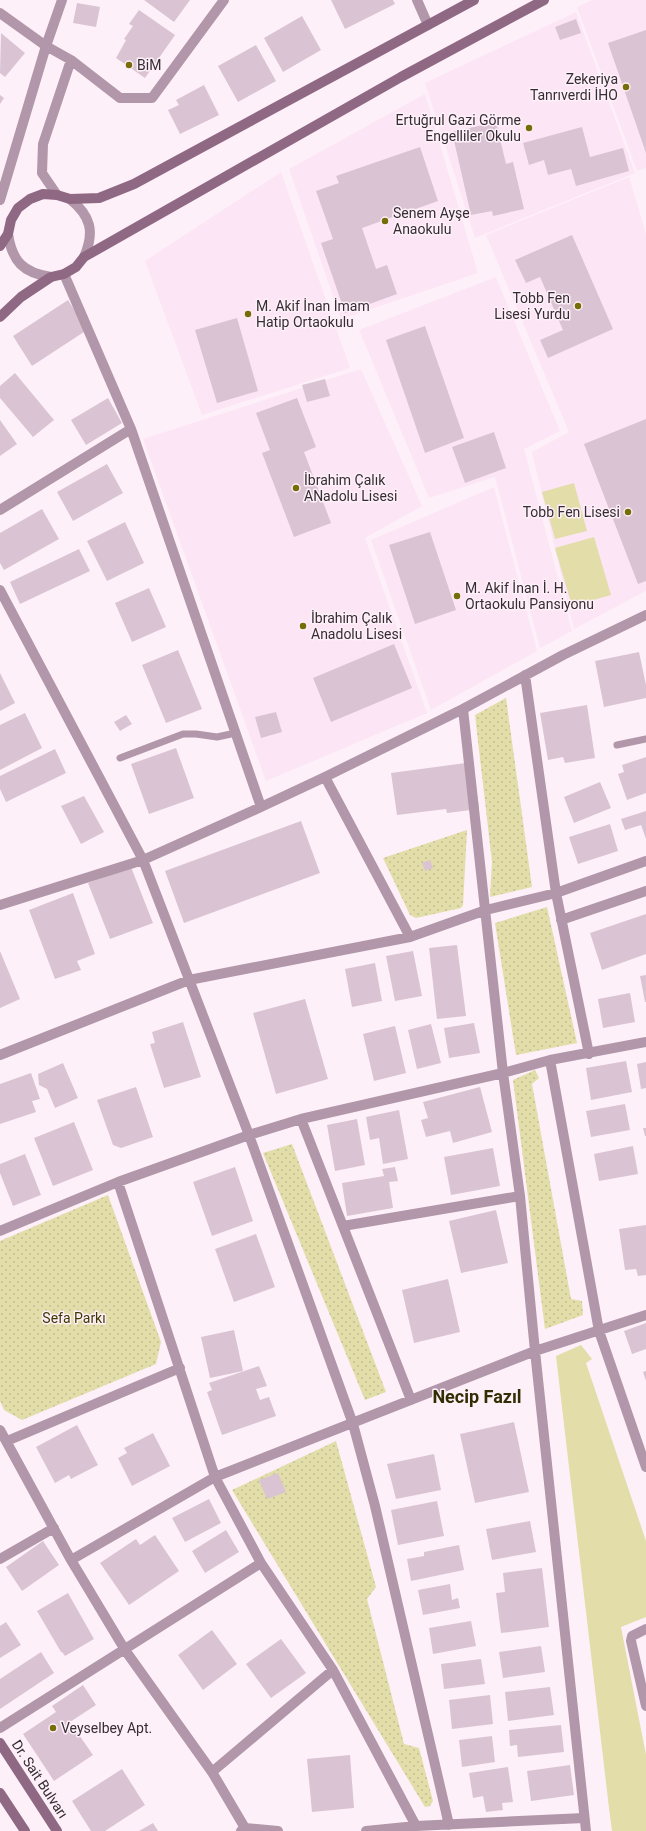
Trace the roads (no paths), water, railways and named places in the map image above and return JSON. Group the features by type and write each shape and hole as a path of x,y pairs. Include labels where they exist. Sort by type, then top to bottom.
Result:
{"main road":[{"path":"0,246 8,234 11,220 18,208 30,199 43,194 57,195 70,199 99,198 134,184 474,0"},
{"path":"0,317 21,297 51,277 64,274 76,267 84,257 401,77 544,0"},
{"name":"Dr. Sait Bulvarı","path":"0,1743 57,1831"},
{"path":"0,1793 25,1831"}],"street":[{"path":"0,200 3,175 62,0"},
{"path":"0,13 46,46 71,60 120,98 152,98 224,0"},
{"path":"417,0 428,25"},
{"path":"57,195 42,173 42,144 71,60"},
{"path":"70,199 80,208 87,219 91,232 90,245 84,257"},
{"path":"8,234 10,248 16,260 26,270 38,275 51,277"},
{"path":"64,274 131,430 261,807"},
{"path":"0,510 131,430"},
{"path":"0,590 143,860 249,1135 353,1424 375,1506 449,1825"},
{"path":"0,906 143,860 261,807 463,709 525,675 646,615"},
{"path":"525,675 556,893 589,1054"},
{"path":"463,709 486,910 502,1073 520,1196 586,1831"},
{"path":"325,777 410,938"},
{"path":"0,1054 189,980 410,938 486,910 556,893 646,861"},
{"path":"561,920 646,891"},
{"path":"0,1231 118,1182 249,1135 301,1119 502,1073 550,1060 589,1054 646,1042"},
{"path":"550,1060 599,1332 646,1467"},
{"path":"301,1119 411,1400"},
{"path":"118,1182 215,1477 262,1563 334,1670 416,1826"},
{"path":"343,1226 520,1196"},
{"path":"71,1560 215,1477 353,1424 535,1351 599,1332 646,1315"},
{"path":"7,1442 180,1368"},
{"path":"0,1430 71,1560 125,1650 212,1772 243,1830 278,1831"},
{"path":"0,1560 54,1528"},
{"path":"0,1728 262,1563"},
{"path":"646,1629 632,1636 631,1640 646,1706"},
{"path":"212,1772 334,1670"},
{"path":"366,1831 391,1830 416,1826 584,1818"}],"lane":[{"path":"120,758 183,734 217,737 231,734 235,731"},
{"path":"617,745 646,739"}],"place":[{"name":"BiM","path":"129,65"},
{"name":"Zekeriya Tanrıverdi İHO","path":"626,87"},
{"name":"Ertuğrul Gazi Görme Engelliler Okulu","path":"529,128"},
{"name":"Senem Ayşe Anaokulu","path":"385,221"},
{"name":"Tobb Fen Lisesi Yurdu","path":"578,306"},
{"name":"M. Akif İnan İmam Hatip Ortaokulu","path":"248,314"},
{"name":"İbrahim Çalık ANadolu Lisesi","path":"296,488"},
{"name":"Tobb Fen Lisesi","path":"628,512"},
{"name":"M. Akif İnan İ. H. Ortaokulu Pansiyonu","path":"457,596"},
{"name":"İbrahim Çalık Anadolu Lisesi","path":"303,626"},
{"name":"Veyselbey Apt.","path":"53,1728"}],"district":[{"name":"Necip Fazıl","path":"477,1396"}],"park label":[{"name":"Sefa Parkı","path":"74,1318"}]}
